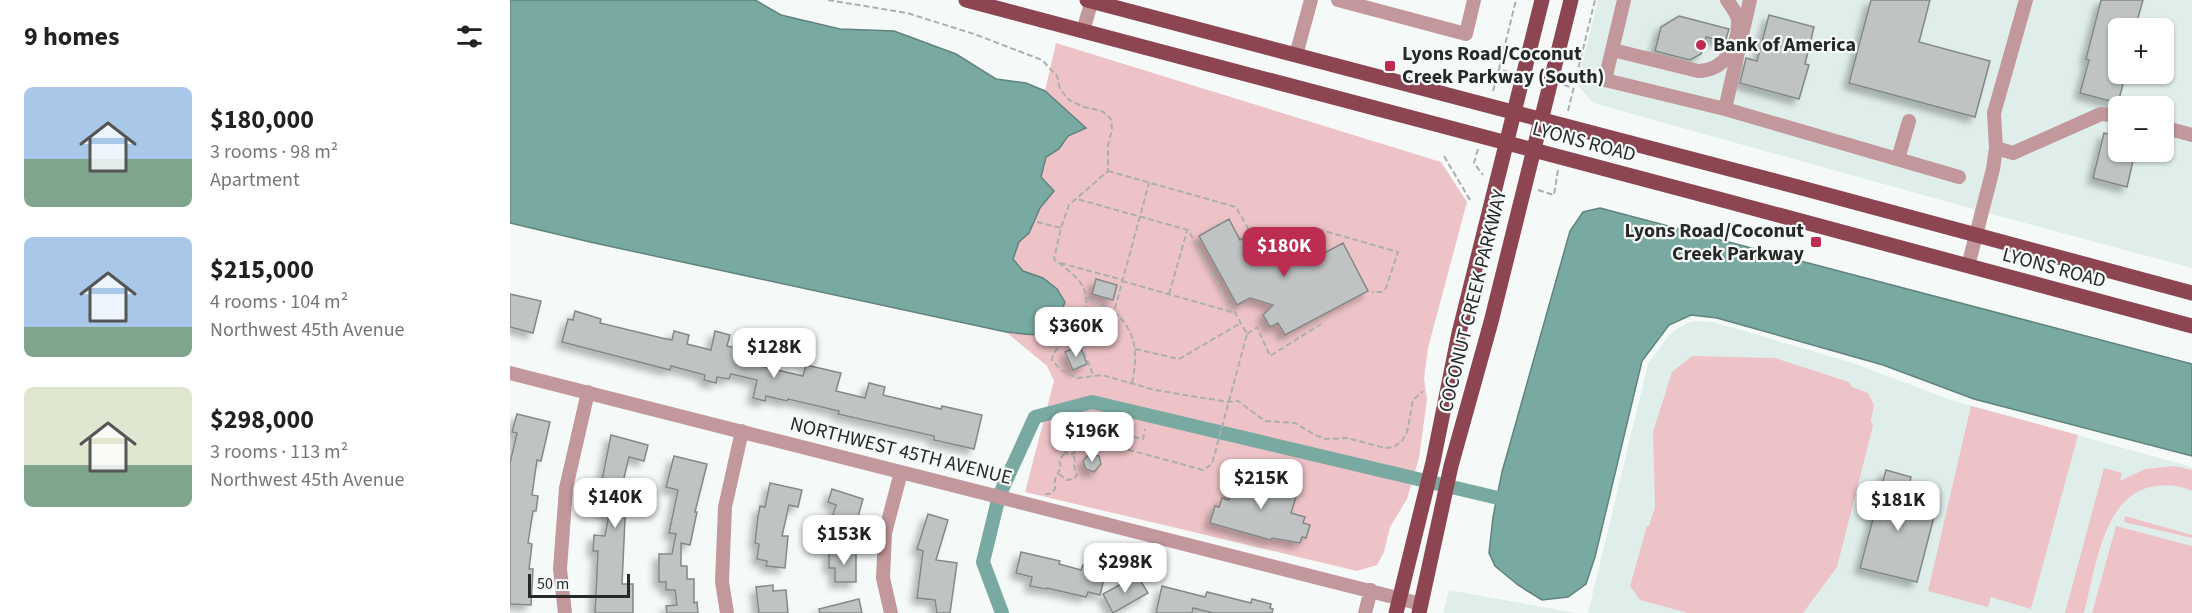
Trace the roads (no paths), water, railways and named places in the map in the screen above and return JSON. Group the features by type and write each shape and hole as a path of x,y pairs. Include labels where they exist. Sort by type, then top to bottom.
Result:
{"main road":[{"name":"LYONS ROAD","path":"966,0 2192,326"},
{"name":"LYONS ROAD","path":"1090,0 2192,293"},
{"name":"COCONUT CREEK PARKWAY","path":"1398,606 1433,462 1459,333 1542,0"},
{"name":"COCONUT CREEK PARKWAY","path":"1420,608 1452,466 1491,322 1571,0"}],"street":[{"path":"1083,31 1090,0"},
{"path":"1296,55 1311,0"},
{"path":"1338,0 1466,34 1474,0"},
{"path":"1624,0 1605,80 1725,109 1959,177"},
{"path":"1612,50 1698,71 1710,71 1726,58 1735,42 1738,19 1727,0"},
{"path":"1725,109 1750,0"},
{"path":"1968,266 1993,169 1996,148 1994,114 2026,0"},
{"path":"1996,148 2013,153 2101,114 2108,115"},
{"path":"1898,159 1909,121"},
{"path":"2174,130 2192,135"},
{"name":"NORTHWEST 45TH AVENUE","path":"510,373 1371,590 1398,606 1420,608"},
{"path":"565,613 560,568 566,488 588,392"},
{"path":"727,613 722,582 725,507 742,431"},
{"path":"891,613 884,579 885,533 901,471"},
{"path":"1365,613 1371,590"}],"waterway":[{"path":"1002,613 983,562 999,496 1035,417 1092,402 1515,502"}],"place":[{"name":"Bank of America","path":"1701,45"},
{"name":"Lyons Road/Coconut Creek Parkway (South)","path":"1390,66"},
{"name":"Lyons Road/Coconut Creek Parkway","path":"1816,242"}]}
